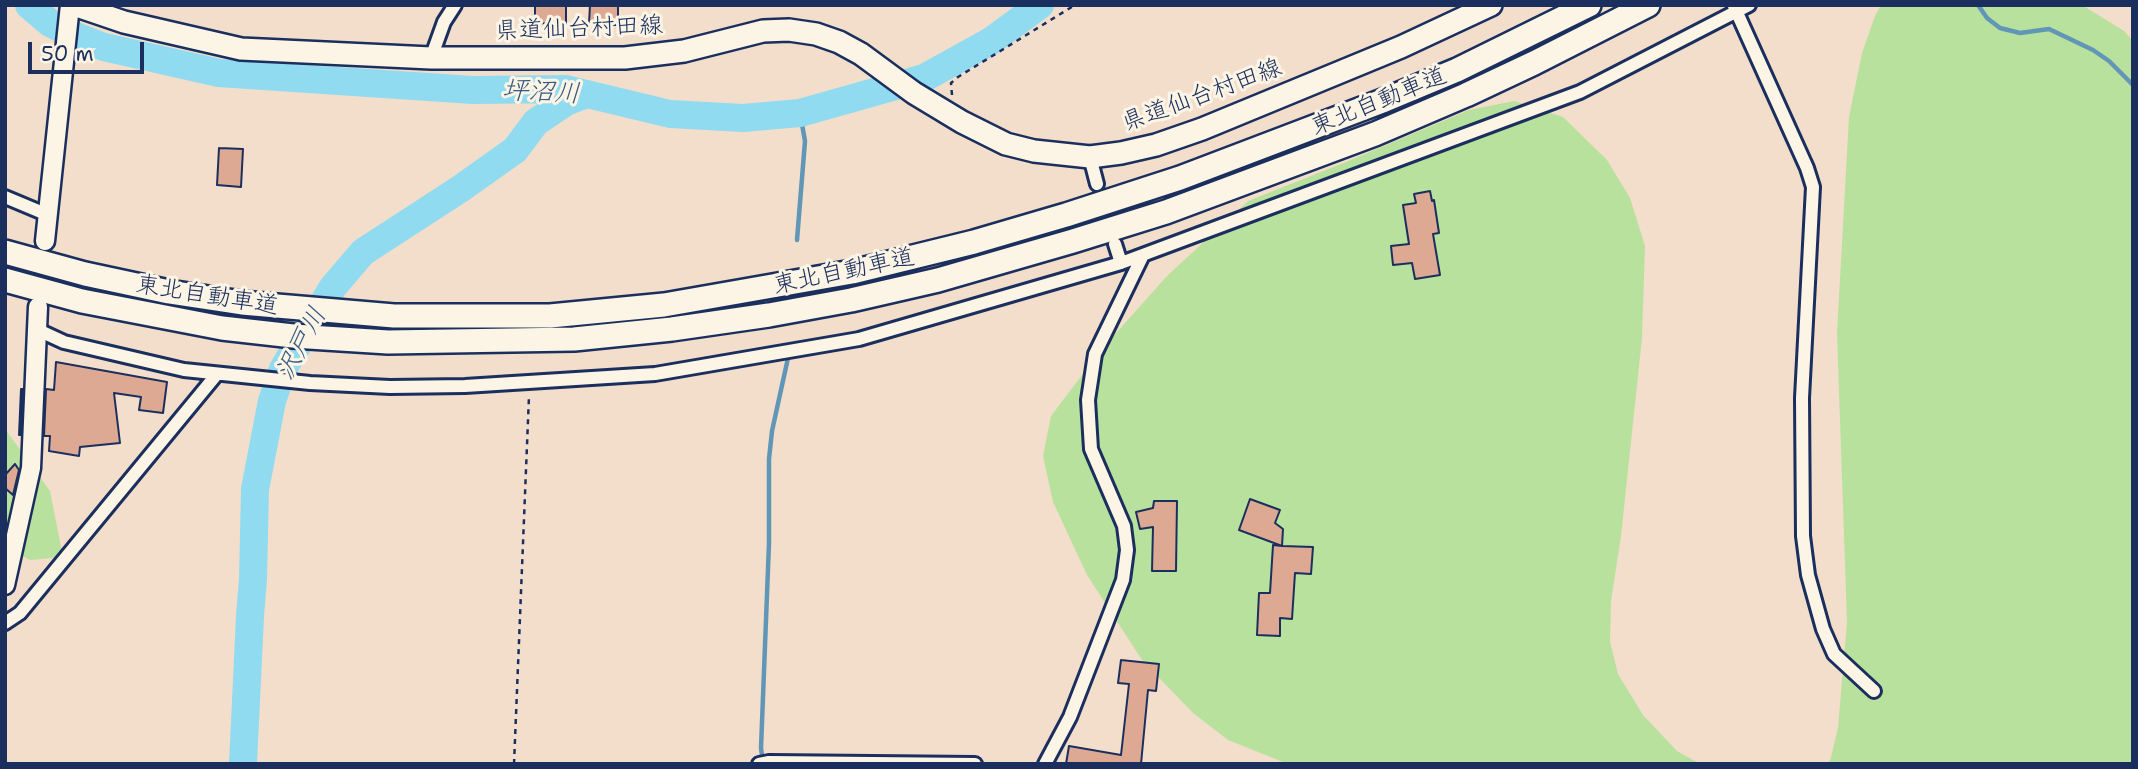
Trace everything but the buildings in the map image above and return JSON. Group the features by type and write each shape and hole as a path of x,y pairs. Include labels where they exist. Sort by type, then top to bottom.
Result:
{"highway":[{"name":"東北自動車道","path":"5,252 85,274 169,292 294,308 394,316 505,317 550,316 664,305 852,272 974,242 1066,215 1180,178 1327,123 1457,70 1589,5"},
{"name":"東北自動車道","path":"5,280 82,301 162,317 277,335 387,342 574,338 769,315 850,300 938,279 1166,212 1287,168 1466,95 1534,64 1648,5"}],"main road":[{"name":"県道仙台村田線","path":"71,7 241,49 431,58 625,58 668,54 763,31 789,30 816,34 839,42 861,54 914,93 1006,144 1034,151 1090,157 1156,145 1202,129 1401,47 1490,5"},
{"path":"46,241 65,43 71,7"},
{"path":"5,585 32,468 38,307"}],"street":[{"path":"431,58 444,22 455,5"},
{"path":"38,330 64,342 184,370 310,383 390,387 655,374 859,339 1121,263 1580,92 1740,7 1807,168 1812,187 1802,398 1803,536 1808,575 1823,629 1834,654 1874,691"},
{"path":"1090,157 1097,184"},
{"path":"5,197 48,215"},
{"path":"1115,244 1121,263"},
{"path":"1045,764 1070,717 1123,580 1127,550 1124,526 1091,449 1088,400 1095,354 1143,255"},
{"path":"5,622 20,613 217,374"},
{"path":"764,763 975,764"}],"path":[{"path":"952,96 951,83 958,77 1075,5"},
{"path":"514,764 530,382"}],"green space":[{"path":"1881,5 2082,5 2124,31 2133,41 2133,764 1826,764 1830,761 1838,728 1847,622 1837,333 1849,117 1862,53"},
{"path":"1514,101 1563,117 1607,160 1630,198 1645,246 1642,338 1621,536 1611,601 1610,642 1618,674 1643,715 1677,751 1700,764 1288,764 1228,740 1193,713 1142,660 1087,575 1053,502 1043,456 1051,416 1101,350 1167,276 1248,201 1469,110"},
{"path":"5,429 50,491 63,557 30,560 5,547"}],"waterway":[{"name":"坪沼川","path":"29,5 50,23 104,47 219,73 473,90 566,89 670,114 743,118 800,113 924,78 991,41 1040,5"},
{"path":"1978,5 1987,18 2000,28 2020,33 2049,29 2093,50 2109,61 2133,85"},
{"name":"沢戸川","path":"243,764 255,489 272,401 283,369 333,287 363,252 515,150 536,122 566,102 587,94"},
{"path":"797,240 805,141 800,113"},
{"path":"763,763 761,748 769,543 769,459 772,431 788,358"}]}
